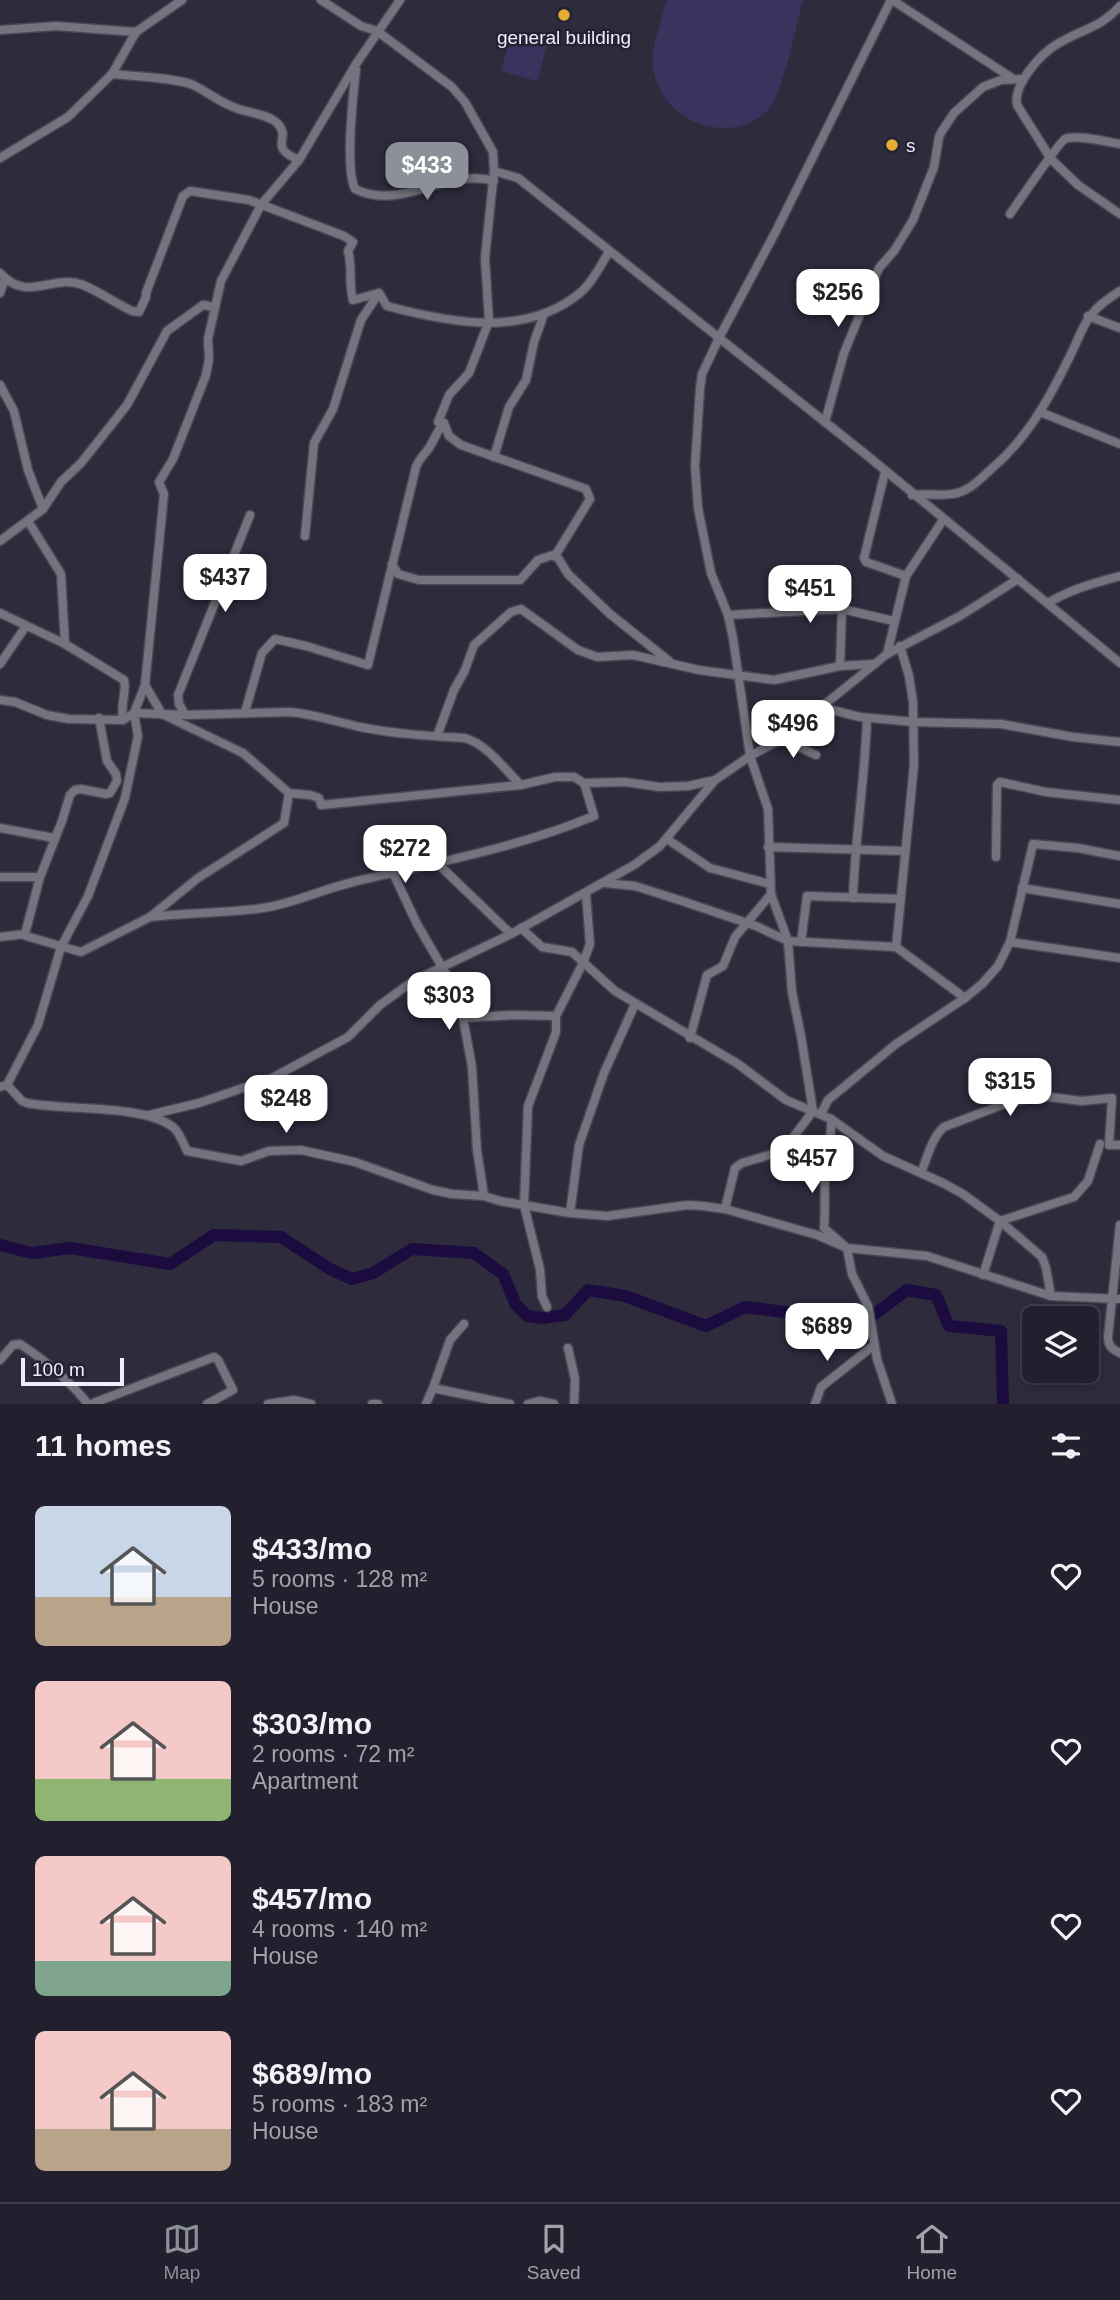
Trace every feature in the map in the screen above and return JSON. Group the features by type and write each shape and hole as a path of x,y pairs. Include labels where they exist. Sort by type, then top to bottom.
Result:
{"street":[{"path":"0,158 68,117 112,74 136,32 182,0"},
{"path":"321,0 361,26 377,31 459,94 493,152 494,176 485,258 489,321 468,373 443,406 438,422 444,423"},
{"path":"400,0 356,64 299,160 261,205 221,281 208,339 209,359 204,382 173,459 159,482 164,494 145,685 134,713 138,736 125,797 88,896 61,947 38,1025 3,1086 22,1101 33,1104 149,1115 199,1103 272,1077 348,1037 380,1005 413,981 521,929 586,894 647,856 667,839 715,780 782,739 887,654 960,616 1018,579"},
{"path":"817,1112 792,992 788,941 771,894 768,809 750,757 728,615 711,573 698,508 695,466 701,380 719,338 782,220 892,0 1012,78"},
{"path":"1120,6 1097,27 1057,43 1023,79 1017,95 1017,105 1051,159 1078,186 1120,214"},
{"path":"0,30 56,26 136,32"},
{"path":"356,64 351,110 351,173 355,189 365,194 404,195 433,185 482,177 518,178 825,422 1120,663"},
{"path":"112,74 190,83 222,103 270,119 280,127 285,155 299,160"},
{"path":"825,422 844,353 881,265 894,251 913,219 934,167 942,131 954,113 983,87 1012,78 1023,79"},
{"path":"1010,214 1065,139 1120,144"},
{"path":"3,276 13,285 23,288 65,282 83,285 132,311 139,312 183,196 190,191 249,200 344,236 353,243 348,251 351,259 349,286 353,300 379,293"},
{"path":"379,293 387,306 414,313 457,320 512,321 544,314 584,289 609,252"},
{"path":"0,293 3,276"},
{"path":"912,495 955,494 967,490 1022,440 1068,362 1088,316 1099,304 1120,291"},
{"path":"305,536 314,443 333,409 360,320 379,293"},
{"path":"0,541 43,509 61,482 81,463 127,405 167,331 203,305 214,307"},
{"path":"494,457 509,407 526,380 534,342 544,314"},
{"path":"1088,316 1120,328"},
{"path":"0,385 14,411 28,470 43,509"},
{"path":"1040,412 1120,444"},
{"path":"444,423 449,436 457,443 588,491 590,499 555,556"},
{"path":"245,712 262,653 275,639 368,666 416,467 444,423"},
{"path":"885,472 864,558 866,562 906,576"},
{"path":"185,715 178,695 250,515"},
{"path":"887,654 906,576 943,520"},
{"path":"27,521 61,574 65,644"},
{"path":"393,564 398,574 419,580 520,580 538,560 550,555 555,556"},
{"path":"555,556 564,570 610,614 671,662"},
{"path":"1048,603 1084,586 1120,576"},
{"path":"437,736 474,645 512,612 521,609 588,655 633,655 699,670 782,680 840,666 875,664"},
{"path":"728,615 842,609 894,621"},
{"path":"840,666 842,609"},
{"path":"0,613 65,644 124,680 121,705 123,720"},
{"path":"0,664 26,626"},
{"path":"896,947 914,765 911,687 900,646"},
{"path":"145,685 162,714 243,753 289,793 310,795 318,798 321,805 520,785 555,776 574,777 584,783 625,782 660,787 688,786 715,780"},
{"path":"0,700 15,702 55,717 123,720 134,713 306,713 360,727 474,741 520,785"},
{"path":"820,707 867,718 1001,724 1073,737 1120,741"},
{"path":"25,934 40,877 70,795 81,789 110,793 117,781 116,774 107,761 99,718"},
{"path":"853,898 867,718"},
{"path":"782,739 816,755"},
{"path":"996,857 997,785 1000,782 1046,792 1120,800"},
{"path":"150,917 256,909 292,902 349,883 437,863 541,834 594,816 584,783"},
{"path":"0,937 25,934 82,952 150,917 198,878 284,823 289,793"},
{"path":"0,828 54,838"},
{"path":"667,839 710,868 770,884"},
{"path":"725,1209 735,1168 742,1163 783,1151 832,1097 896,1044 965,998 998,967 1010,942 1021,888 1034,844 1078,848 1120,856"},
{"path":"768,847 905,851"},
{"path":"437,863 510,934"},
{"path":"394,873 417,924 459,996 472,1067 477,1150 484,1196"},
{"path":"0,877 40,877"},
{"path":"604,883 635,886 756,926 788,941 896,947 965,998"},
{"path":"1021,888 1120,904"},
{"path":"547,1307 542,1296 540,1269 524,1205 528,1107 556,1032 556,1016 590,944 586,894"},
{"path":"690,1038 707,975 723,966 735,937 748,925 771,894"},
{"path":"801,942 807,896 900,899"},
{"path":"521,929 542,947 572,952 635,1004 738,1064 786,1100 831,1119 872,1149 963,1194 1000,1221 1042,1258 1051,1296"},
{"path":"1010,942 1120,958"},
{"path":"570,1213 579,1145 604,1073 635,1004"},
{"path":"463,1018 556,1016"},
{"path":"921,1173 939,1130 1007,1103 1041,1096 1082,1101 1112,1098 1108,1145 1120,1145"},
{"path":"149,1115 172,1126 187,1151 196,1154 240,1161 269,1151 301,1150 355,1162 433,1190 484,1196 570,1213 607,1216 688,1205 725,1209 817,1235 847,1248 927,1256 1051,1296 1117,1299"},
{"path":"831,1119 832,1136 826,1162 824,1228 847,1248 852,1274 868,1306 874,1345 892,1404"},
{"path":"1000,1221 1074,1197 1088,1181 1100,1144"},
{"path":"983,1275 1000,1221"},
{"path":"1120,1225 1117,1299 1108,1344 1112,1350 1120,1353"},
{"path":"426,1404 450,1339 464,1324"},
{"path":"0,1360 13,1345 20,1344 49,1363 90,1404 214,1357 233,1390 208,1404"},
{"path":"815,1404 821,1387 874,1345"},
{"path":"568,1348 575,1379 575,1404"},
{"path":"433,1388 510,1404"},
{"path":"268,1404 294,1400 311,1404"},
{"path":"528,1404 539,1401 554,1404"},
{"path":"372,1404 378,1404"}],"shaded area":[{"path":"667,0 803,0 784,76 767,111 752,122 717,128 684,116 671,105 660,90 653,64 656,36"},
{"path":"511,35 547,45 537,81 501,71"}],"waterway":[{"path":"0,1245 32,1253 70,1248 170,1264 214,1235 281,1237 330,1269 352,1279 373,1273 412,1249 474,1253 503,1274 516,1305 527,1316 542,1318 565,1315 588,1290 625,1296 706,1326 745,1307 864,1322 907,1290 936,1295 949,1326 1001,1331 1003,1404"}],"place":[{"name":"general building","path":"564,15"},
{"name":"s","path":"892,145"}]}
